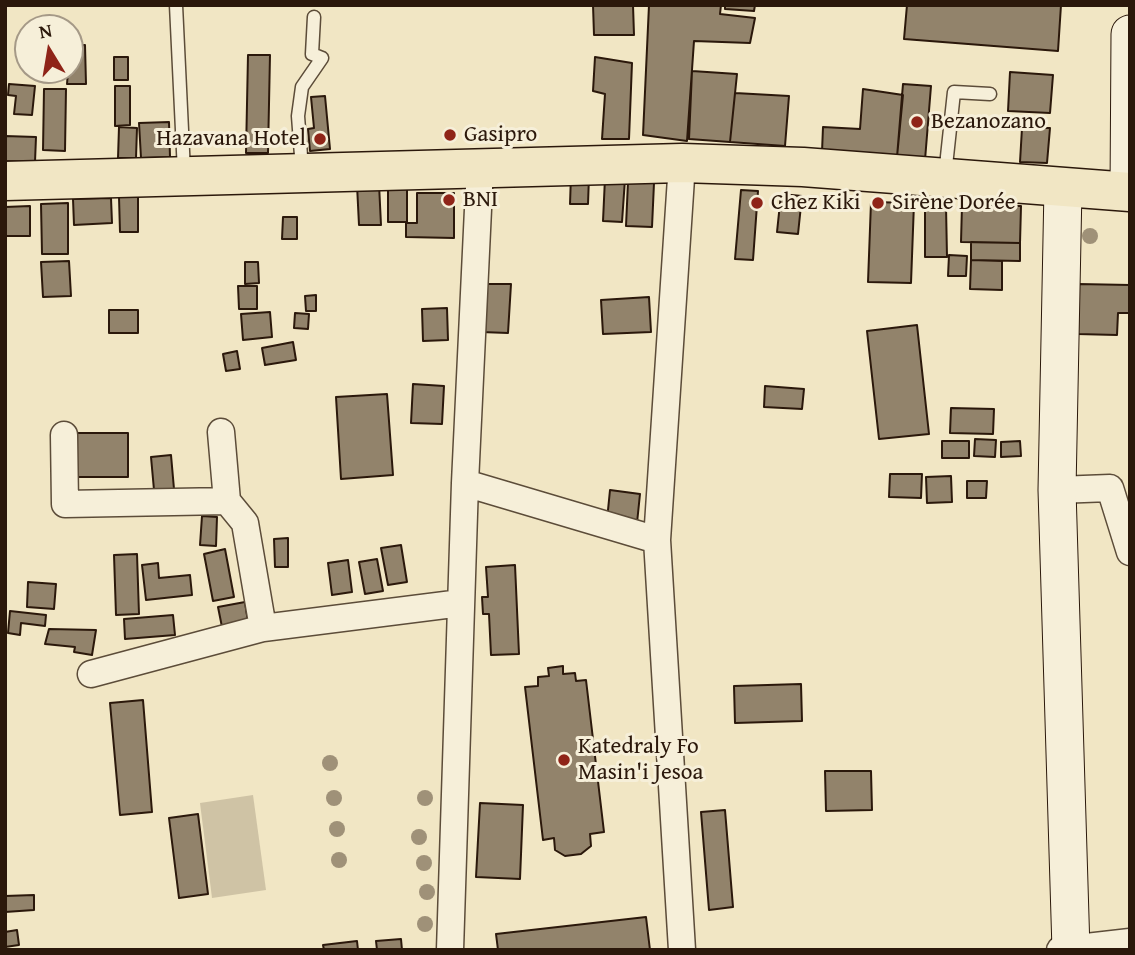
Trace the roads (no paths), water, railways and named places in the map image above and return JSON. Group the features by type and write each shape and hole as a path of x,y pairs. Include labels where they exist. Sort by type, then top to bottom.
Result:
{"main road":[{"path":"5,181 682,163 803,166 1129,192"}],"street":[{"path":"1129,192 1130,34"},
{"path":"682,163 657,540 682,950"},
{"path":"450,950 465,483 480,167"},
{"path":"1063,188 1057,490 1067,949 1130,942"},
{"path":"221,432 227,501 245,523 263,628"},
{"path":"64,435 65,504 227,501"},
{"path":"465,483 657,540"},
{"path":"1057,490 1110,488 1130,552"},
{"path":"91,674 263,628 461,603"}],"lane":[{"path":"176,5 184,176"},
{"path":"303,173 298,116 302,87 321,58 312,54 314,18"},
{"path":"945,178 954,92 990,94"}],"place":[{"name":"Bezanozano","path":"917,122"},
{"name":"Gasipro","path":"450,135"},
{"name":"Hazavana Hotel","path":"320,139"},
{"name":"BNI","path":"449,200"},
{"name":"Chez Kiki","path":"757,203"},
{"name":"Sirène Dorée","path":"878,203"},
{"name":"Katedraly Fo Masin'i Jesoa","path":"564,760"}]}
